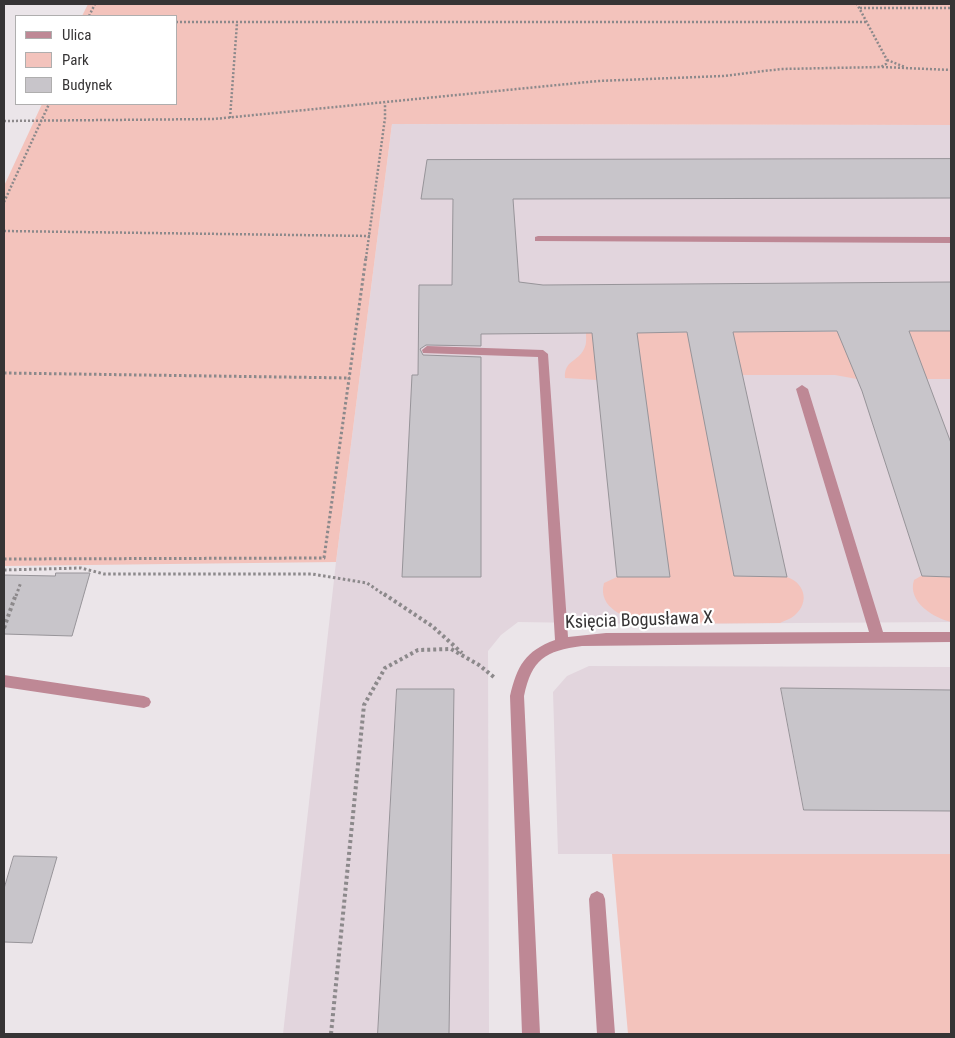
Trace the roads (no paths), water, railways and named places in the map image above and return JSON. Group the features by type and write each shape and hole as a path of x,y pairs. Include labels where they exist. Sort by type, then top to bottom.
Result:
{"street":[{"path":"538,239 951,240"},
{"path":"427,350 543,354 562,642"},
{"path":"802,389 877,636"},
{"name":"Księcia Bogusława X","path":"530,1034 517,696 522,674 534,658 562,642 606,639 951,637"},
{"path":"4,681 144,702"},
{"path":"597,899 606,1034"}]}
